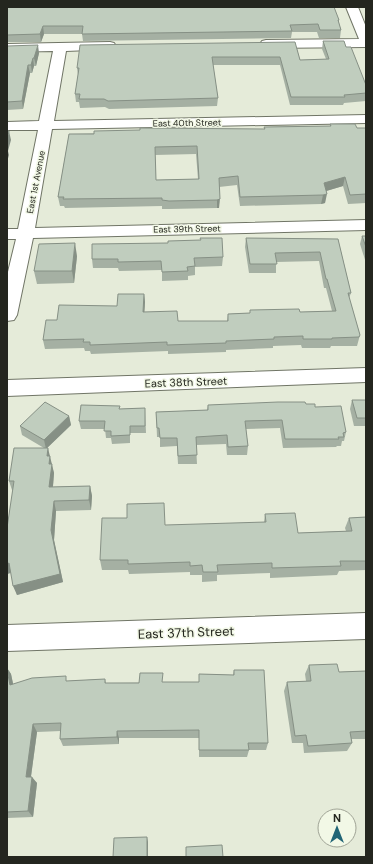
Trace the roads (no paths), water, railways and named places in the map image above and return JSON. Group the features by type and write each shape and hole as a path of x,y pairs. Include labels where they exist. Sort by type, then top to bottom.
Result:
{"street":[{"path":"256,44 366,43 352,7"},
{"path":"7,48 123,46"},
{"name":"East 1st Avenue","path":"7,315 26,233 47,126 60,47"},
{"name":"East 40th Street","path":"7,126 366,119"},
{"name":"East 39th Street","path":"7,234 366,225"},
{"name":"East 38th Street","path":"7,388 366,376"},
{"name":"East 37th Street","path":"7,638 366,626"}]}
